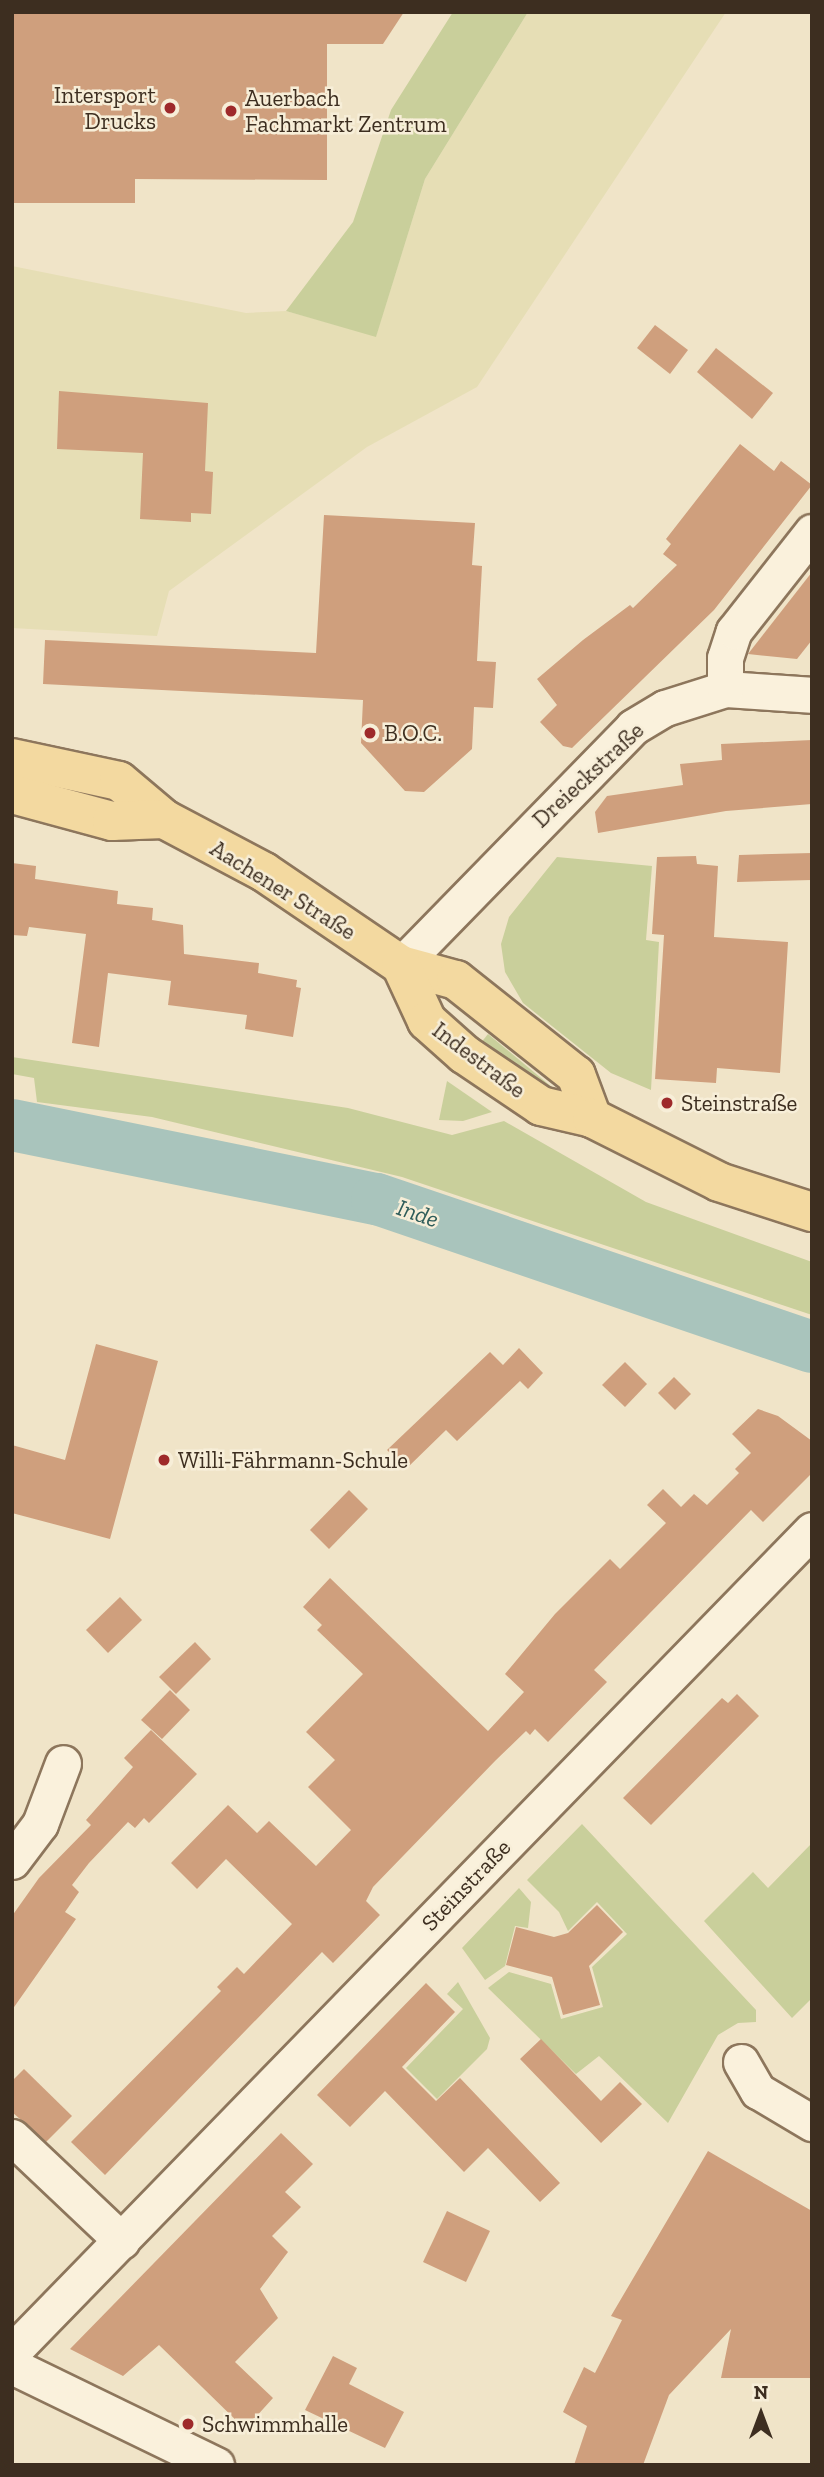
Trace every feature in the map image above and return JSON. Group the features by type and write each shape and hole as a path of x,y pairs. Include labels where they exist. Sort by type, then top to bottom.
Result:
{"main road":[{"name":"Aachener Straße","path":"12,758 119,781 164,819 264,872 401,965"},
{"path":"12,794 112,821 164,819"},
{"name":"Indestraße","path":"401,965 456,980 576,1075 592,1118"},
{"name":"Indestraße","path":"401,965 427,1021 464,1054 541,1106 592,1118 719,1182 812,1212"}],"street":[{"path":"812,532 734,631 725,658 725,689 812,695"},
{"name":"Dreieckstraße","path":"401,965 633,727 665,708 725,689"},
{"name":"Steinstraße","path":"12,2353 808,1542"},
{"path":"12,1861 40,1824 63,1763"},
{"path":"741,2062 758,2091 812,2123"},
{"path":"12,2137 122,2241"},
{"path":"12,2366 216,2465"}],"shaded area":[{"path":"528,12 726,12 477,387 367,447 169,591 157,636 12,628 12,266 246,313 286,311 376,336 425,179"}],"green space":[{"path":"453,12 528,12 425,179 376,337 286,311 353,222 391,110"},
{"path":"557,857 652,866 646,940 659,942 651,1090 611,1073 523,1003 505,972 501,944 509,917"},
{"path":"488,1034 565,1098 567,1101 480,1044"},
{"path":"12,1057 348,1108 452,1135 504,1121 646,1202 812,1262 812,1315 402,1177 152,1117 37,1102 34,1078 12,1074"},
{"path":"447,1081 492,1112 463,1121 439,1120"},
{"path":"582,1824 756,2010 756,2022 738,2023 718,2035 668,2123 599,2056 576,2074 488,1988 509,1972 551,1984 561,2019 603,2007 592,1967 627,1934 597,1902 568,1931 559,1912 527,1880"},
{"path":"812,1843 812,1998 792,2018 704,1921 753,1872 768,1888"},
{"path":"519,1888 531,1902 528,1928 515,1926 505,1966 485,1980 462,1948"},
{"path":"458,1982 490,2038 487,2049 437,2099 406,2068 463,2009 447,1994"}],"building":[{"path":"12,12 404,12 383,44 327,44 327,180 135,179 135,203 12,203"},
{"path":"655,325 688,350 670,374 637,348"},
{"path":"716,348 773,393 752,419 697,372"},
{"path":"59,391 208,403 205,471 213,472 211,514 191,513 191,522 140,519 143,453 57,449"},
{"path":"740,444 774,471 781,461 812,485 714,610 572,748 563,746 540,722 557,705 537,679 630,605 633,608 677,565 663,554 671,544 666,539"},
{"path":"324,515 475,523 472,565 482,566 477,661 496,662 493,708 474,707 472,749 424,792 405,791 361,743 363,700 43,684 45,640 316,653"},
{"path":"812,572 812,640 797,659 748,654"},
{"path":"812,740 812,804 726,811 598,833 595,812 607,796 683,785 680,764 722,760 721,744"},
{"path":"812,853 812,880 737,882 739,855"},
{"path":"696,856 697,864 718,866 714,937 788,942 780,1073 717,1068 716,1083 655,1079 664,935 652,934 657,857"},
{"path":"12,863 36,866 35,879 118,891 117,904 153,908 152,920 183,925 184,954 259,963 258,973 297,980 296,987 301,988 293,1037 245,1029 247,1015 168,1005 171,981 108,973 99,1047 72,1043 86,934 29,927 27,936 12,935"},
{"path":"96,1344 158,1361 110,1539 12,1513 12,1445 65,1460"},
{"path":"519,1348 543,1373 528,1389 520,1381 457,1441 446,1430 406,1469 387,1450 490,1352 503,1365"},
{"path":"625,1362 647,1384 625,1407 602,1385"},
{"path":"674,1377 691,1394 675,1410 658,1393"},
{"path":"758,1409 778,1416 812,1441 812,1473 763,1522 751,1510 594,1670 607,1682 548,1742 535,1729 530,1735 526,1731 496,1760 373,1887 366,1901 380,1915 333,1963 322,1952 105,2175 71,2142 221,1991 217,1987 237,1967 244,1974 292,1924 226,1859 197,1889 171,1863 228,1805 257,1833 269,1821 316,1866 351,1830 308,1787 335,1760 306,1732 363,1674 317,1630 322,1625 303,1607 330,1578 488,1731 524,1692 505,1674 555,1614 610,1559 620,1569 666,1523 647,1505 663,1489 681,1507 694,1494 707,1505 739,1473 735,1469 751,1453 732,1434"},
{"path":"349,1490 368,1509 329,1549 310,1530"},
{"path":"120,1597 142,1620 108,1653 86,1630"},
{"path":"195,1642 211,1659 176,1694 159,1677"},
{"path":"170,1690 190,1710 162,1739 141,1720"},
{"path":"737,1694 759,1716 651,1825 623,1798 722,1698 728,1703"},
{"path":"151,1730 197,1774 149,1823 144,1818 135,1828 128,1822 89,1863 72,1885 79,1892 65,1912 76,1919 12,2010 12,1916 39,1878 91,1825 86,1820 133,1767 124,1758"},
{"path":"597,1905 623,1932 589,1966 600,2005 563,2015 552,1977 506,1965 516,1927 554,1937 568,1933"},
{"path":"426,1983 455,2012 402,2067 436,2101 460,2078 560,2183 540,2202 488,2148 464,2172 385,2091 350,2127 317,2095"},
{"path":"541,2039 601,2101 620,2082 642,2104 601,2143 520,2059"},
{"path":"24,2069 72,2116 46,2142 12,2112 12,2081"},
{"path":"281,2133 313,2164 285,2192 301,2207 272,2236 288,2252 260,2289 278,2318 235,2362 273,2398 245,2429 159,2345 123,2376 70,2349"},
{"path":"708,2151 812,2211 812,2378 721,2378 731,2329 669,2395 643,2465 574,2465 587,2426 563,2412 584,2367 595,2373 622,2320 611,2316"},
{"path":"447,2211 490,2231 466,2282 423,2262"},
{"path":"333,2356 357,2368 349,2384 404,2412 385,2448 305,2410"}],"waterway":[{"name":"Inde","path":"12,1125 377,1199 812,1347"}],"place":[{"name":"Intersport Drucks","path":"170,108"},
{"name":"Auerbach Fachmarkt Zentrum","path":"231,111"},
{"name":"B.O.C.","path":"370,733"},
{"name":"Steinstraße","path":"667,1103"},
{"name":"Willi-Fährmann-Schule","path":"164,1460"},
{"name":"Schwimmhalle","path":"188,2424"}]}
